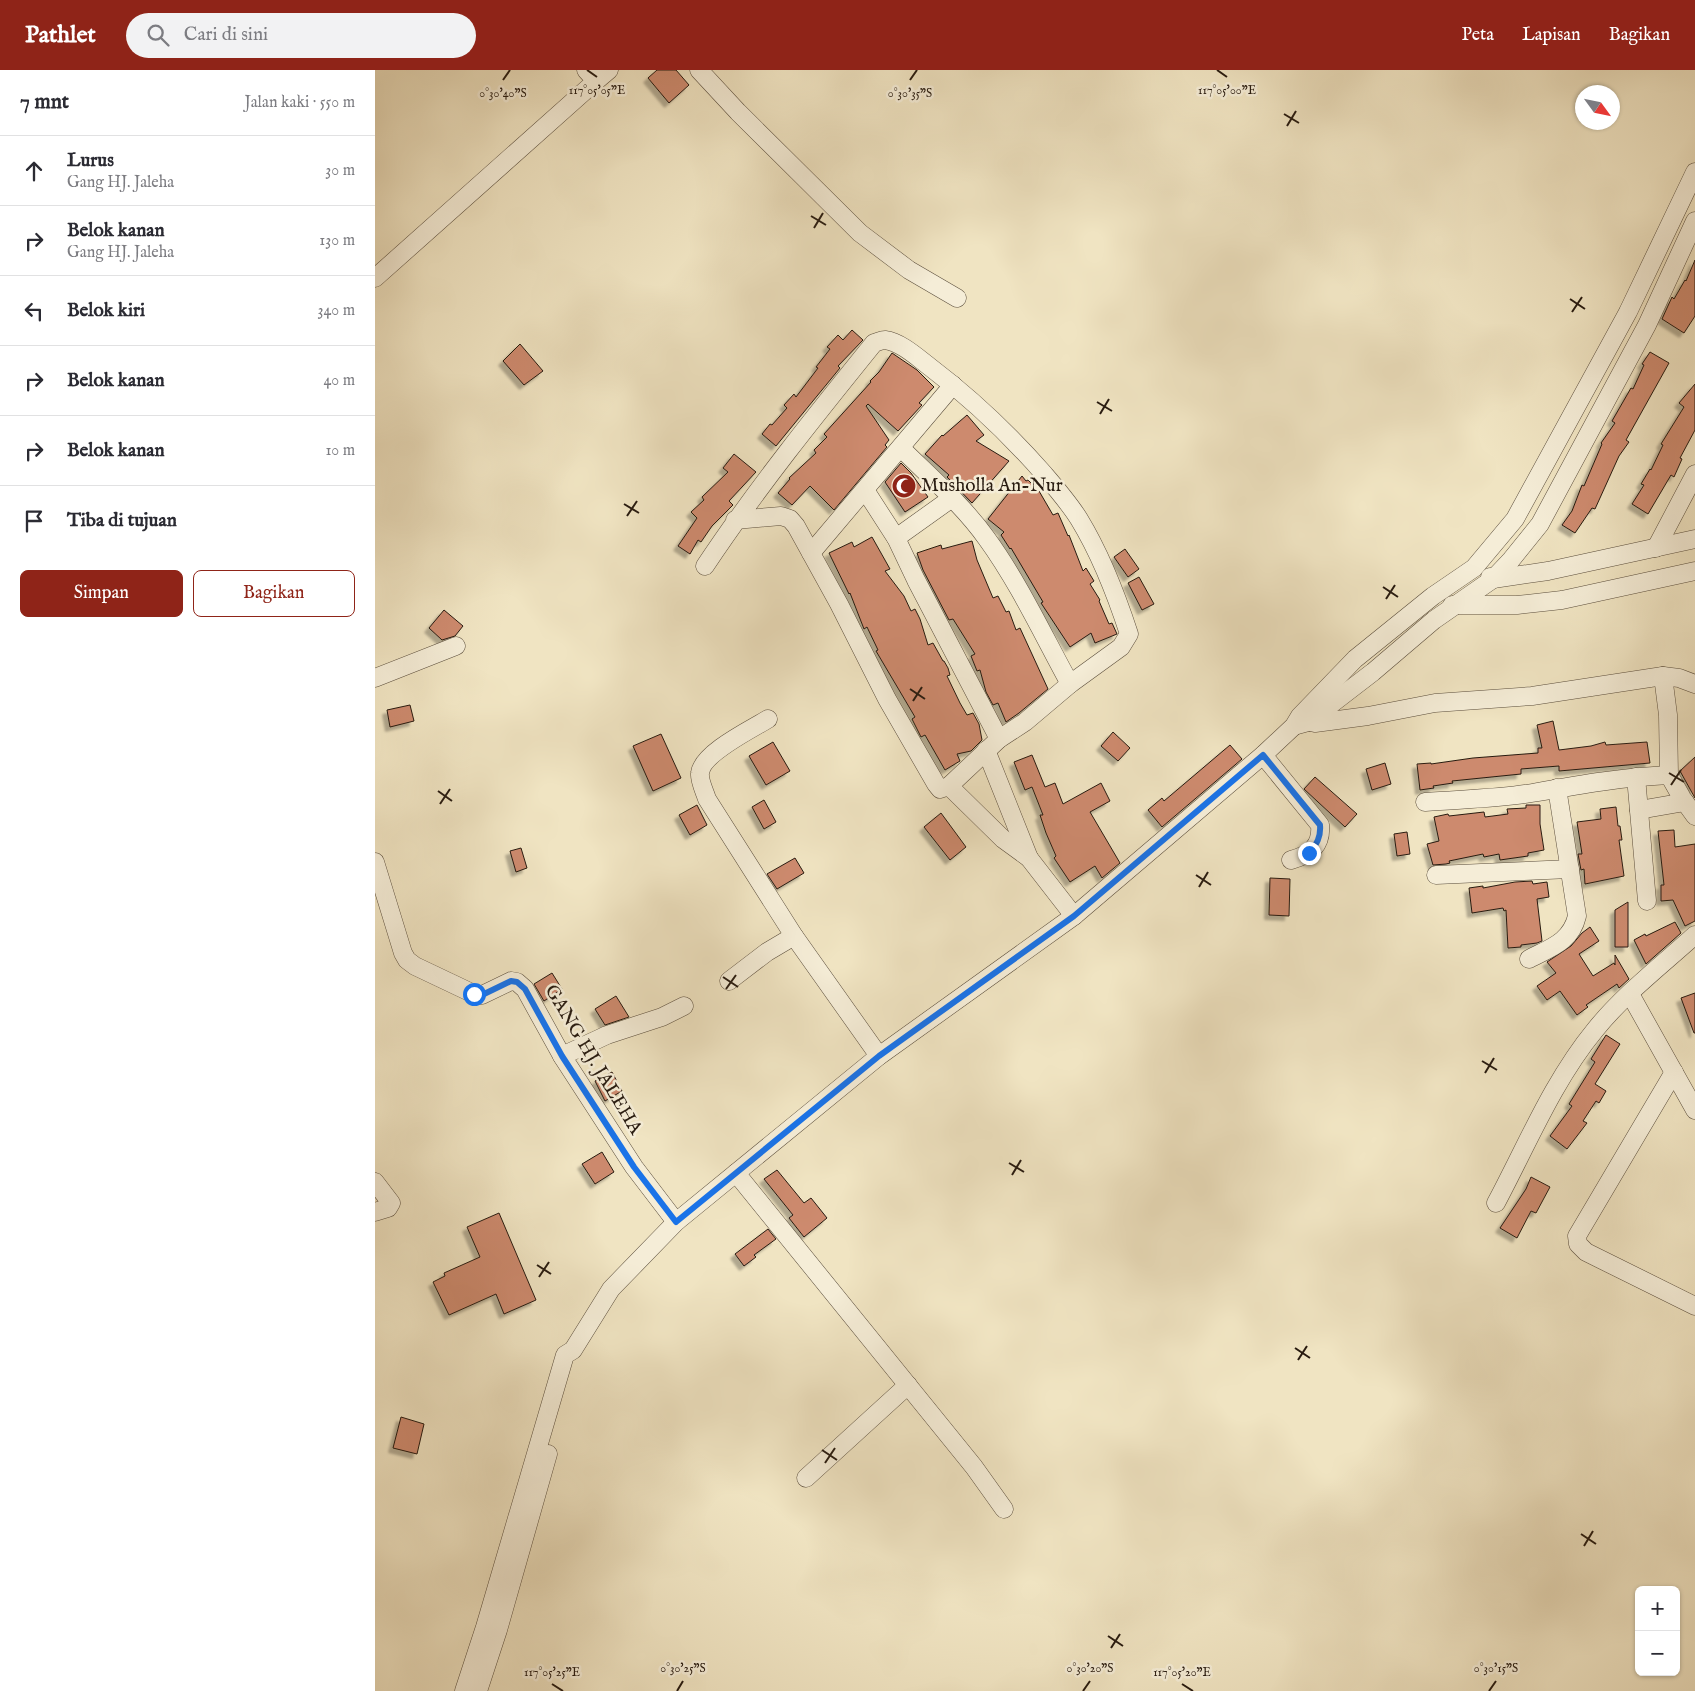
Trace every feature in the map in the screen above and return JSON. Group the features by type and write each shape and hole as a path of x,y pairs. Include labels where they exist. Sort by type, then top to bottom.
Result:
{"street":[{"path":"699,70 738,112 860,233 909,270 957,298"},
{"path":"375,278 597,74"},
{"path":"1301,721 1355,659 1433,596 1474,568 1515,520 1628,312 1695,172"},
{"path":"464,1691 485,1627 565,1355 573,1350 611,1289 676,1222 879,1056 1074,916 1301,721 1453,606 1493,579 1540,524 1647,325 1695,221"},
{"path":"1628,312 1647,325"},
{"path":"705,566 735,520 800,434 874,343 882,340 890,341 905,349 953,385 1007,432 1061,494 1079,519 1115,592 1129,634 1121,647 1070,684 1025,722 999,738 949,786 940,788 887,700 796,526 790,519 781,516 735,520"},
{"path":"811,553 953,385"},
{"path":"901,448 952,498 987,539 1070,684"},
{"path":"1656,548 1695,474"},
{"path":"865,490 897,538 999,738"},
{"path":"897,538 952,498"},
{"path":"1474,568 1493,579 1548,571 1695,539"},
{"path":"1433,596 1453,606 1517,605 1562,600 1695,571"},
{"path":"375,678 456,646"},
{"path":"1301,721 1315,724 1435,704 1532,696 1663,676 1679,678 1695,684"},
{"path":"1663,676 1670,740 1669,775 1690,809"},
{"path":"768,719 726,744 710,756 700,774 707,799 794,936 879,1056"},
{"path":"986,750 1029,858"},
{"path":"1263,755 1320,825 1321,834 1313,849 1309,853 1291,860"},
{"path":"1425,802 1531,793 1636,776 1669,775"},
{"path":"1636,776 1647,901"},
{"path":"949,786 1003,839 1029,858 1074,916"},
{"path":"1529,959 1561,942 1571,933 1577,916 1557,788"},
{"path":"1639,810 1690,809"},
{"name":"GANG HJ. JALEHA","path":"375,862 403,953 407,960 415,966 474,994 482,995 511,981 517,982 525,989 562,1056 634,1167 676,1222"},
{"path":"1436,875 1570,869"},
{"path":"729,981 767,952 794,936"},
{"path":"1496,1203 1566,1071 1595,1029 1630,994 1695,936"},
{"path":"1630,994 1695,1110"},
{"path":"562,1056 607,1035 662,1017 684,1006"},
{"path":"1674,1072 1577,1236 1578,1244 1586,1252 1695,1306"},
{"path":"736,1173 974,1467 1004,1509"},
{"path":"375,1182 391,1204 388,1208 375,1212"},
{"path":"478,1691 498,1630 575,1360 573,1350"},
{"path":"806,1478 908,1385"}],"building":[{"path":"657,70 676,70 689,85 669,103 648,78"},
{"path":"1695,260 1695,316 1684,333 1662,319 1672,297 1674,299 1686,281"},
{"path":"852,330 863,340 838,366 840,368 776,446 762,434 787,408 784,405 794,394 796,397 818,368 816,367 830,349 827,347 838,335 843,340"},
{"path":"520,344 543,371 524,385 503,361"},
{"path":"1650,352 1669,363 1626,440 1629,442 1619,456 1595,509 1592,508 1575,533 1562,525 1572,511 1582,485 1584,486 1601,443 1615,423 1612,421 1631,388 1633,389 1644,365 1642,364"},
{"path":"892,353 917,370 934,387 919,403 922,405 898,431 868,404 866,406 889,440 885,445 887,447 834,510 810,486 792,505 778,493 789,478 816,453 814,450 827,437 824,434 871,382"},
{"path":"1695,384 1695,430 1680,458 1682,459 1674,477 1671,475 1648,514 1632,504 1644,485 1641,484 1651,470 1663,445 1661,444 1684,407 1679,403"},
{"path":"967,415 984,435 976,441 1009,461 972,503 947,477 949,475 925,454 942,435"},
{"path":"734,454 756,472 729,501 733,505 712,526 701,542 698,540 690,554 678,546 697,518 691,512 704,500 702,497 728,472 723,468"},
{"path":"901,463 911,473 928,497 905,512 885,482"},
{"path":"1022,476 1039,491 1053,515 1058,513 1083,571 1086,568 1094,581 1090,584 1100,600 1109,624 1112,623 1117,634 1095,643 1091,633 1070,647 1041,603 1043,602 1011,548 1001,535 1004,532 988,519"},
{"path":"872,537 890,569 885,571 904,596 911,611 915,609 928,645 933,643 948,668 950,675 947,676 960,703 967,715 973,713 979,724 982,740 971,751 957,754 960,761 945,770 925,735 921,737 912,719 915,717 876,651 878,650 867,627 864,629 850,593 829,553 852,542 854,547"},
{"path":"972,541 977,560 993,598 998,596 1006,612 1009,611 1016,630 1020,628 1048,689 1006,722 998,703 993,705 986,692 980,670 977,671 971,656 975,654 953,619 949,620 923,570 917,553 941,545 942,549"},
{"path":"1125,549 1139,569 1128,577 1114,557"},
{"path":"1139,577 1154,604 1142,610 1128,583"},
{"path":"444,610 463,626 455,636 442,640 429,628"},
{"path":"410,705 414,721 390,727 387,710"},
{"path":"1553,721 1559,750 1591,746 1605,742 1606,745 1647,742 1650,763 1559,771 1559,766 1521,769 1521,774 1452,781 1453,783 1420,790 1417,764 1538,753 1538,748 1542,748 1537,725"},
{"path":"1113,732 1130,748 1118,761 1101,746"},
{"path":"661,734 681,778 653,791 633,746"},
{"path":"773,742 790,771 766,785 749,756"},
{"path":"1230,745 1242,759 1162,827 1148,810 1162,798 1164,801"},
{"path":"1032,755 1045,787 1055,783 1063,804 1101,783 1110,801 1090,812 1120,863 1102,878 1095,866 1070,882 1054,858 1056,856 1046,833 1040,815 1043,815 1032,787 1025,790 1014,762"},
{"path":"1695,757 1695,798 1680,771"},
{"path":"1385,763 1391,784 1372,790 1366,769"},
{"path":"1315,777 1357,814 1345,827 1304,789"},
{"path":"764,800 776,822 764,829 752,807"},
{"path":"697,805 707,825 690,835 679,815"},
{"path":"1526,805 1540,805 1540,824 1544,850 1528,853 1528,856 1500,860 1499,854 1484,857 1483,854 1449,861 1450,863 1446,864 1433,865 1427,844 1439,841 1434,817 1448,814 1449,816 1484,812 1485,817 1508,814 1507,809 1526,808"},
{"path":"1616,807 1622,840 1619,840 1624,876 1585,884 1584,869 1581,870 1578,854 1582,854 1577,822 1601,819 1600,809"},
{"path":"941,813 966,847 950,860 924,827"},
{"path":"1674,830 1675,847 1695,844 1695,921 1685,926 1673,900 1661,901 1661,885 1664,885 1658,831"},
{"path":"1407,832 1410,854 1397,856 1394,834"},
{"path":"521,848 527,868 516,872 510,851"},
{"path":"795,858 804,873 777,889 767,874"},
{"path":"1270,878 1290,879 1289,916 1269,915"},
{"path":"1532,881 1533,884 1547,882 1549,897 1537,899 1542,941 1521,945 1521,947 1508,948 1506,910 1504,911 1503,908 1472,913 1469,888 1483,886 1483,888"},
{"path":"1628,902 1628,947 1615,947 1615,910"},
{"path":"1675,922 1681,933 1646,964 1634,940"},
{"path":"1590,927 1599,941 1579,954 1593,976 1614,963 1615,965 1615,955 1629,979 1619,988 1617,984 1586,1005 1588,1007 1577,1015 1560,991 1547,1000 1537,986 1556,973 1547,962 1571,946"},
{"path":"552,973 562,989 544,1001 534,984"},
{"path":"1695,993 1695,1033 1694,1033 1681,998"},
{"path":"616,996 629,1017 605,1025 595,1009"},
{"path":"1606,1035 1620,1044 1595,1084 1606,1091 1599,1103 1596,1101 1583,1121 1587,1123 1567,1149 1550,1136 1572,1106 1569,1104 1595,1062 1591,1059"},
{"path":"612,1072 622,1091 605,1101 595,1081"},
{"path":"602,1152 614,1172 595,1184 582,1164"},
{"path":"777,1170 804,1203 811,1198 827,1218 804,1237 789,1218 793,1215 764,1179"},
{"path":"1531,1177 1550,1187 1536,1213 1531,1211 1517,1238 1500,1228 1526,1189"},
{"path":"499,1213 536,1300 504,1314 496,1294 449,1315 433,1282 445,1276 444,1273 480,1257 467,1227"},
{"path":"768,1229 776,1239 754,1255 756,1257 744,1266 735,1254"},
{"path":"401,1417 424,1424 417,1454 393,1448"}],"place":[{"name":"Musholla An-Nur","path":"904,486"}],"route":[{"path":"474,994 482,995 511,981 517,982 525,989 562,1056 634,1167 676,1222 879,1056 961,999 1074,916 1263,755 1315,816 1320,825 1321,834 1318,842 1309,853"}]}
